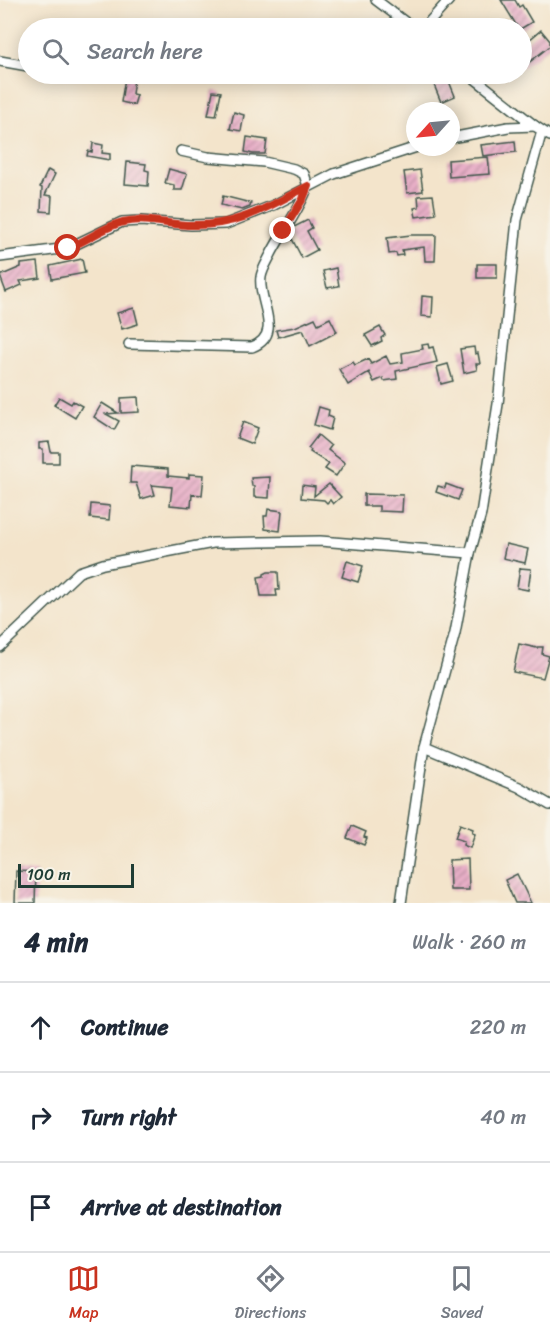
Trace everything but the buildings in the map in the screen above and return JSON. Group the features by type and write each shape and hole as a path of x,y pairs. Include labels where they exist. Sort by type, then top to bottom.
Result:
{"street":[{"path":"376,0 399,18"},
{"path":"433,18 449,0"},
{"path":"0,61 18,64"},
{"path":"482,84 542,131"},
{"path":"460,136 507,127 542,131"},
{"path":"401,903 424,747 455,633 470,554 481,514 498,404 517,220 542,131"},
{"path":"0,257 68,248 122,222 226,224 255,214 334,174 406,151"},
{"path":"129,344 252,347 262,343 268,328 266,308 261,292 261,277 308,186 304,174 294,169 264,162 181,152"},
{"path":"0,647 79,572 103,564 213,543 320,540 470,554"},
{"path":"424,747 519,787 550,805"}],"route":[{"path":"68,248 122,222 226,224 255,214 308,186 303,199 283,231"}]}
